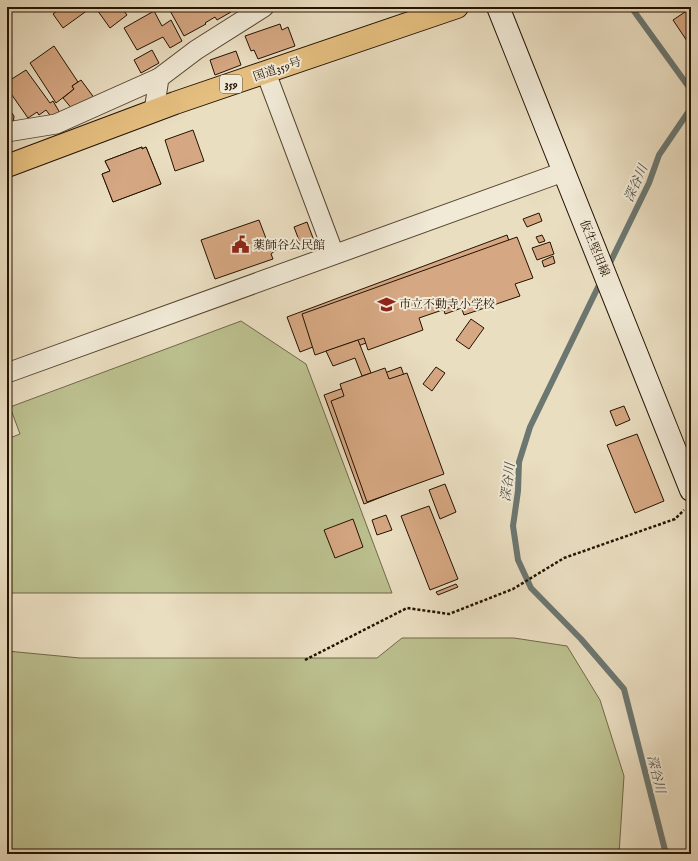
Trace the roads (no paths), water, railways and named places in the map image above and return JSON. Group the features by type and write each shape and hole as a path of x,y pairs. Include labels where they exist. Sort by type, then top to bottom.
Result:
{"highway":[{"name":"国道359号","path":"7,166 154,111 457,7"}],"main road":[{"name":"仮生堅田線","path":"498,7 563,172 591,236 620,310 688,499"}],"street":[{"path":"7,132 56,124 159,78 196,50 264,7"},
{"path":"266,73 334,254"},
{"path":"154,111 159,78"},
{"path":"7,373 563,172"}],"waterway":[{"path":"631,7 691,90"},
{"name":"深谷川","path":"608,267 649,183 659,155 691,108"},
{"name":"深谷川","path":"601,281 530,427 519,462 518,491 513,526 518,560 531,588 581,639 624,689 666,854"}],"place":[{"name":"薬師谷公民館","path":"240,245"},
{"name":"市立不動寺小学校","path":"386,304"}]}
